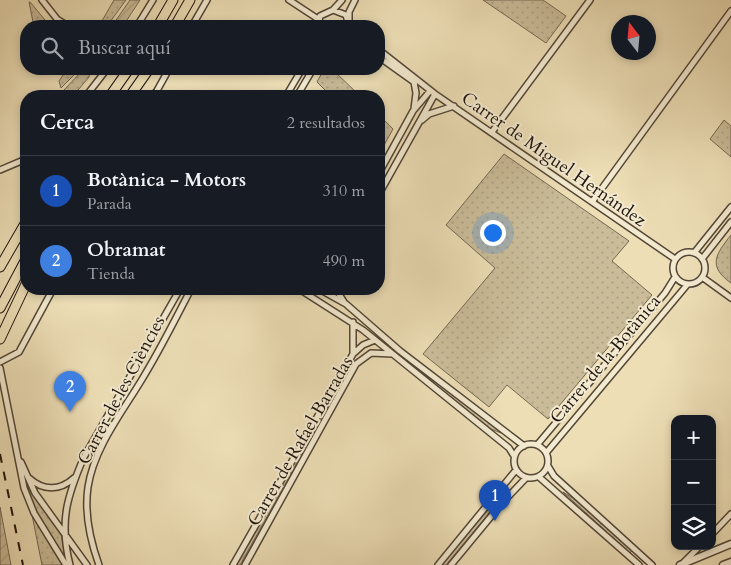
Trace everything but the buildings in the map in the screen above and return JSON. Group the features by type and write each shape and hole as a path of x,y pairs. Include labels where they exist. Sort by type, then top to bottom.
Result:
{"highway":[{"path":"161,20 173,0"},
{"path":"178,20 190,0"},
{"path":"114,90 125,75"},
{"path":"134,90 145,75"},
{"path":"0,267 20,232"},
{"path":"0,307 20,270"},
{"path":"1,337 21,295"},
{"path":"1,337 26,295"}],"street":[{"path":"42,0 60,20"},
{"path":"141,20 153,0"},
{"path":"195,20 207,0"},
{"path":"289,0 318,19 324,13 332,10 342,0"},
{"path":"349,20 349,12 355,0"},
{"path":"492,132 590,0"},
{"path":"332,10 340,11 346,20"},
{"path":"592,202 731,11"},
{"name":"Carrer de Miguel Hernández","path":"385,54 412,74 415,81"},
{"name":"Carrer de Miguel Hernández","path":"385,61 454,106 675,259"},
{"path":"91,90 102,75"},
{"path":"157,90 166,75"},
{"path":"290,90 298,75"},
{"path":"301,90 310,75"},
{"path":"413,111 416,93 415,81"},
{"path":"385,162 413,111 433,92"},
{"path":"385,183 420,122 433,92"},
{"path":"420,122 429,114 454,106"},
{"path":"0,170 20,162"},
{"path":"694,253 731,207"},
{"path":"702,260 731,222"},
{"path":"684,253 694,253 702,260 705,267 702,277 695,283 687,285 675,277 672,270 675,259 684,253"},
{"name":"Carrer de la Botànica","path":"537,445 671,285 675,277"},
{"path":"702,277 731,298"},
{"name":"Carrer de la Botànica","path":"546,452 687,285"},
{"path":"0,362 19,352 51,295"},
{"name":"Carrer de les Ciències","path":"64,533 66,508 84,457 177,295"},
{"name":"Carrer de les Ciències","path":"99,565 88,529 86,508 88,488 95,460 148,370 188,295"},
{"path":"309,295 338,312 394,354 509,448 514,456 516,470 526,478"},
{"path":"327,295 336,303 338,312"},
{"path":"331,295 346,304 400,351 524,446"},
{"path":"340,295 346,304"},
{"name":"Carrer de Rafael Barradas","path":"352,322 353,354"},
{"path":"375,340 384,342 400,351"},
{"name":"Carrer de Rafael Barradas","path":"233,565 353,354 363,345 375,340"},
{"name":"Carrer de Rafael Barradas","path":"244,565 356,364 371,354 394,354"},
{"path":"0,368 29,502 66,565"},
{"path":"514,456 524,446 537,445 546,452 548,466 554,476 652,565"},
{"path":"17,449 27,477 38,498 87,565"},
{"path":"451,565 503,502 526,478 538,477 548,466"},
{"path":"438,565 516,470"},
{"name":"Carrer de les Ciències","path":"27,477 39,486 50,488 66,484 75,478"},
{"path":"538,477 639,565"},
{"path":"716,530 731,514"},
{"path":"64,533 70,565"},
{"path":"682,564 731,544"},
{"path":"682,564 696,550"},
{"path":"629,557 633,565"},
{"path":"723,565 731,562"}],"shaded area":[{"path":"114,0 126,0 111,20 102,20"},
{"path":"130,0 140,0 127,20 116,20"},
{"path":"483,0 543,0 566,16 546,43"},
{"path":"29,2 45,20 33,20"},
{"path":"63,75 74,75 61,88 59,81"},
{"path":"78,75 90,75 78,90 64,90"},
{"path":"321,75 338,75 354,90 325,90 317,82"},
{"path":"724,120 731,126 731,157 710,139"},
{"path":"385,121 393,129 385,143"},
{"path":"504,154 629,241 612,261 652,295 548,419 507,385 489,407 423,354 495,268 446,225"},
{"path":"731,235 731,283 719,271 716,260 721,248"},
{"path":"430,380 440,383 501,433 491,429"},
{"path":"333,398 284,486 281,484 320,415"},
{"path":"26,477 61,533 66,562 36,511 27,489 24,478"},
{"path":"280,487 283,488 240,565 236,565"},
{"path":"506,488 508,490 446,565 442,565"},
{"path":"563,492 577,501 632,550 630,553"},
{"path":"0,507 11,565 0,565"},
{"path":"31,510 63,565 42,565"}],"railway":[{"path":"0,454 23,565"}],"place":[{"name":"Obramat","path":"70,412"},
{"name":"Botànica - Motors","path":"495,521"}]}
